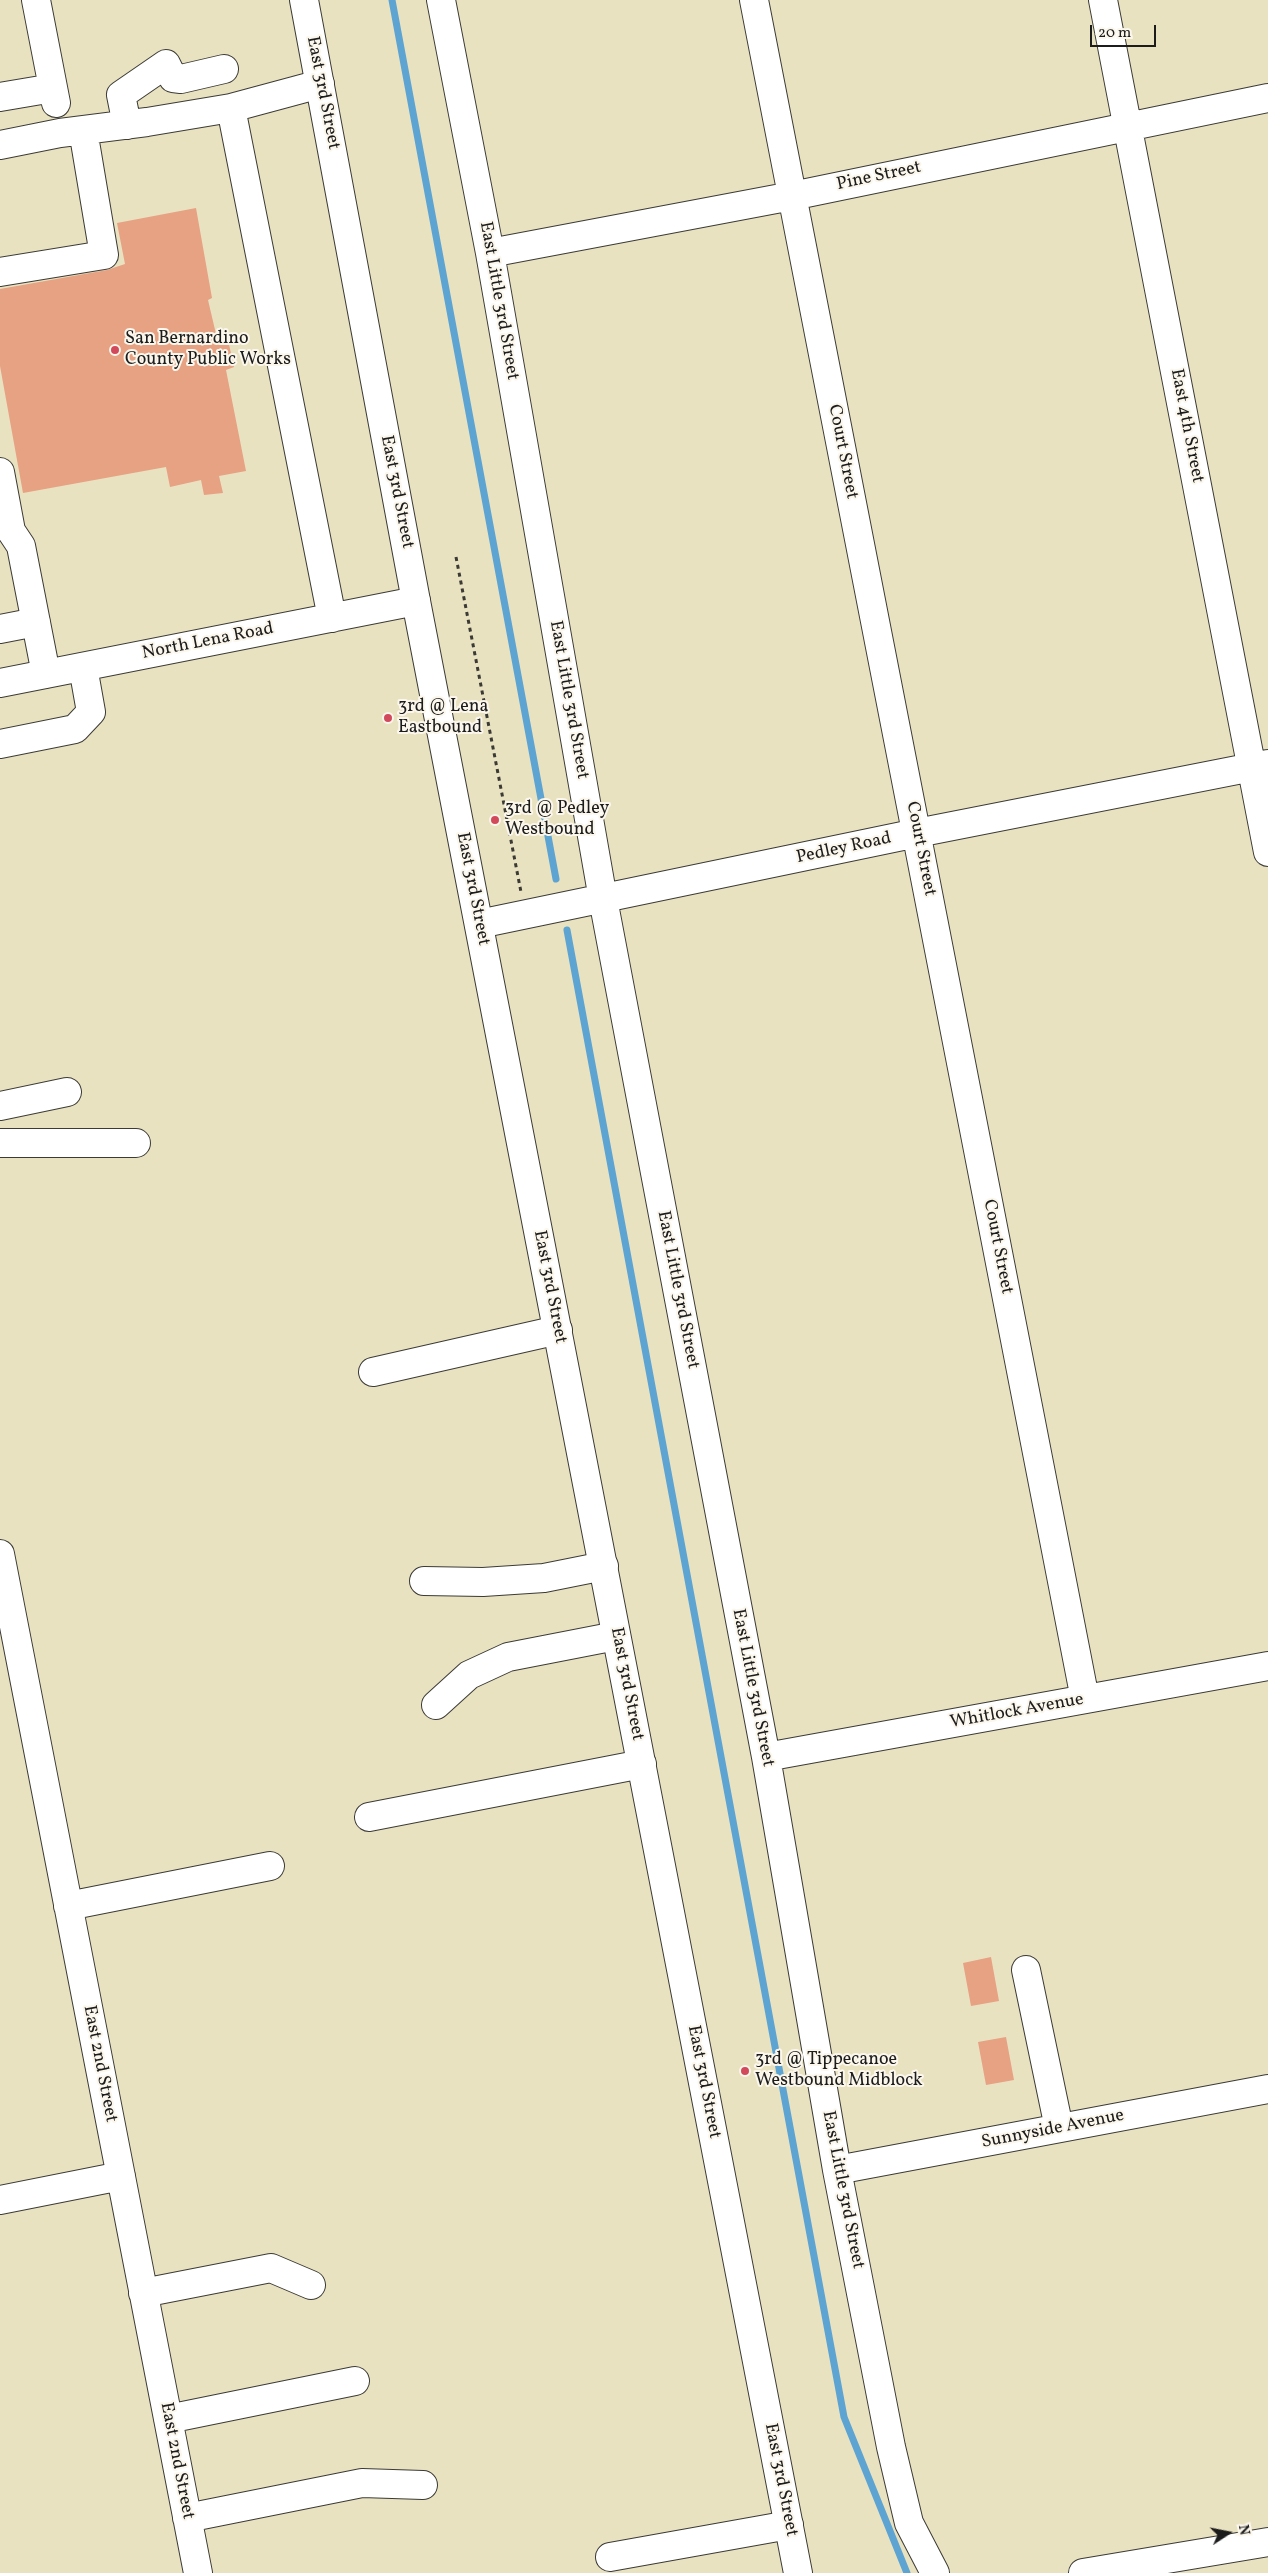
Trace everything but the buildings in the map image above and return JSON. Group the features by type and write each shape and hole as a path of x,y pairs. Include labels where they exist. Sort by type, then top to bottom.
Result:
{"street":[{"path":"0,97 55,95 36,0"},
{"name":"East 3rd Street","path":"304,0 416,601 798,2573"},
{"name":"East Little 3rd Street","path":"441,0 490,253 603,899 766,1757 837,2170 893,2456 909,2523 935,2573"},
{"name":"Court Street","path":"754,0 1085,1699"},
{"name":"East 4th Street","path":"1103,0 1260,766 1268,852"},
{"path":"127,125 121,95 166,64 173,78 181,79 224,70"},
{"path":"0,145 82,130 127,125 231,108 320,84"},
{"name":"Pine Street","path":"490,253 792,196 1128,125 1268,98"},
{"path":"231,108 332,618"},
{"path":"5,271 104,254 82,130"},
{"path":"0,472 11,531 21,546 46,674"},
{"name":"North Lena Road","path":"0,683 416,601"},
{"path":"0,630 36,622"},
{"path":"0,744 75,729 91,712 83,666"},
{"name":"Pedley Road","path":"479,924 917,833 1260,766"},
{"path":"0,1106 67,1092"},
{"path":"0,1143 136,1143"},
{"path":"373,1372 558,1330"},
{"name":"East 2nd Street","path":"0,1554 198,2573"},
{"path":"424,1581 483,1582 544,1578 604,1566"},
{"path":"436,1705 469,1675 508,1657 616,1636"},
{"name":"Whitlock Avenue","path":"766,1757 1268,1666"},
{"path":"369,1817 642,1764"},
{"path":"68,1906 270,1866"},
{"path":"1026,1970 1059,2128"},
{"name":"Sunnyside Avenue","path":"837,2170 1268,2089"},
{"path":"0,2200 121,2176"},
{"path":"143,2293 271,2268 311,2285"},
{"path":"168,2419 355,2381"},
{"path":"187,2518 362,2483 424,2485"},
{"path":"610,2550 787,2515"},
{"path":"1083,2573 1268,2542"}],"path":[{"path":"456,557 525,914"}],"waterway":[{"path":"392,0 556,879"},
{"path":"567,930 844,2417 907,2573"}],"place":[{"name":"San Bernardino County Public Works","path":"115,350"},
{"name":"3rd @ Lena Eastbound","path":"388,718"},
{"name":"3rd @ Pedley Westbound","path":"495,820"},
{"name":"3rd @ Tippecanoe Westbound Midblock","path":"745,2071"}]}
